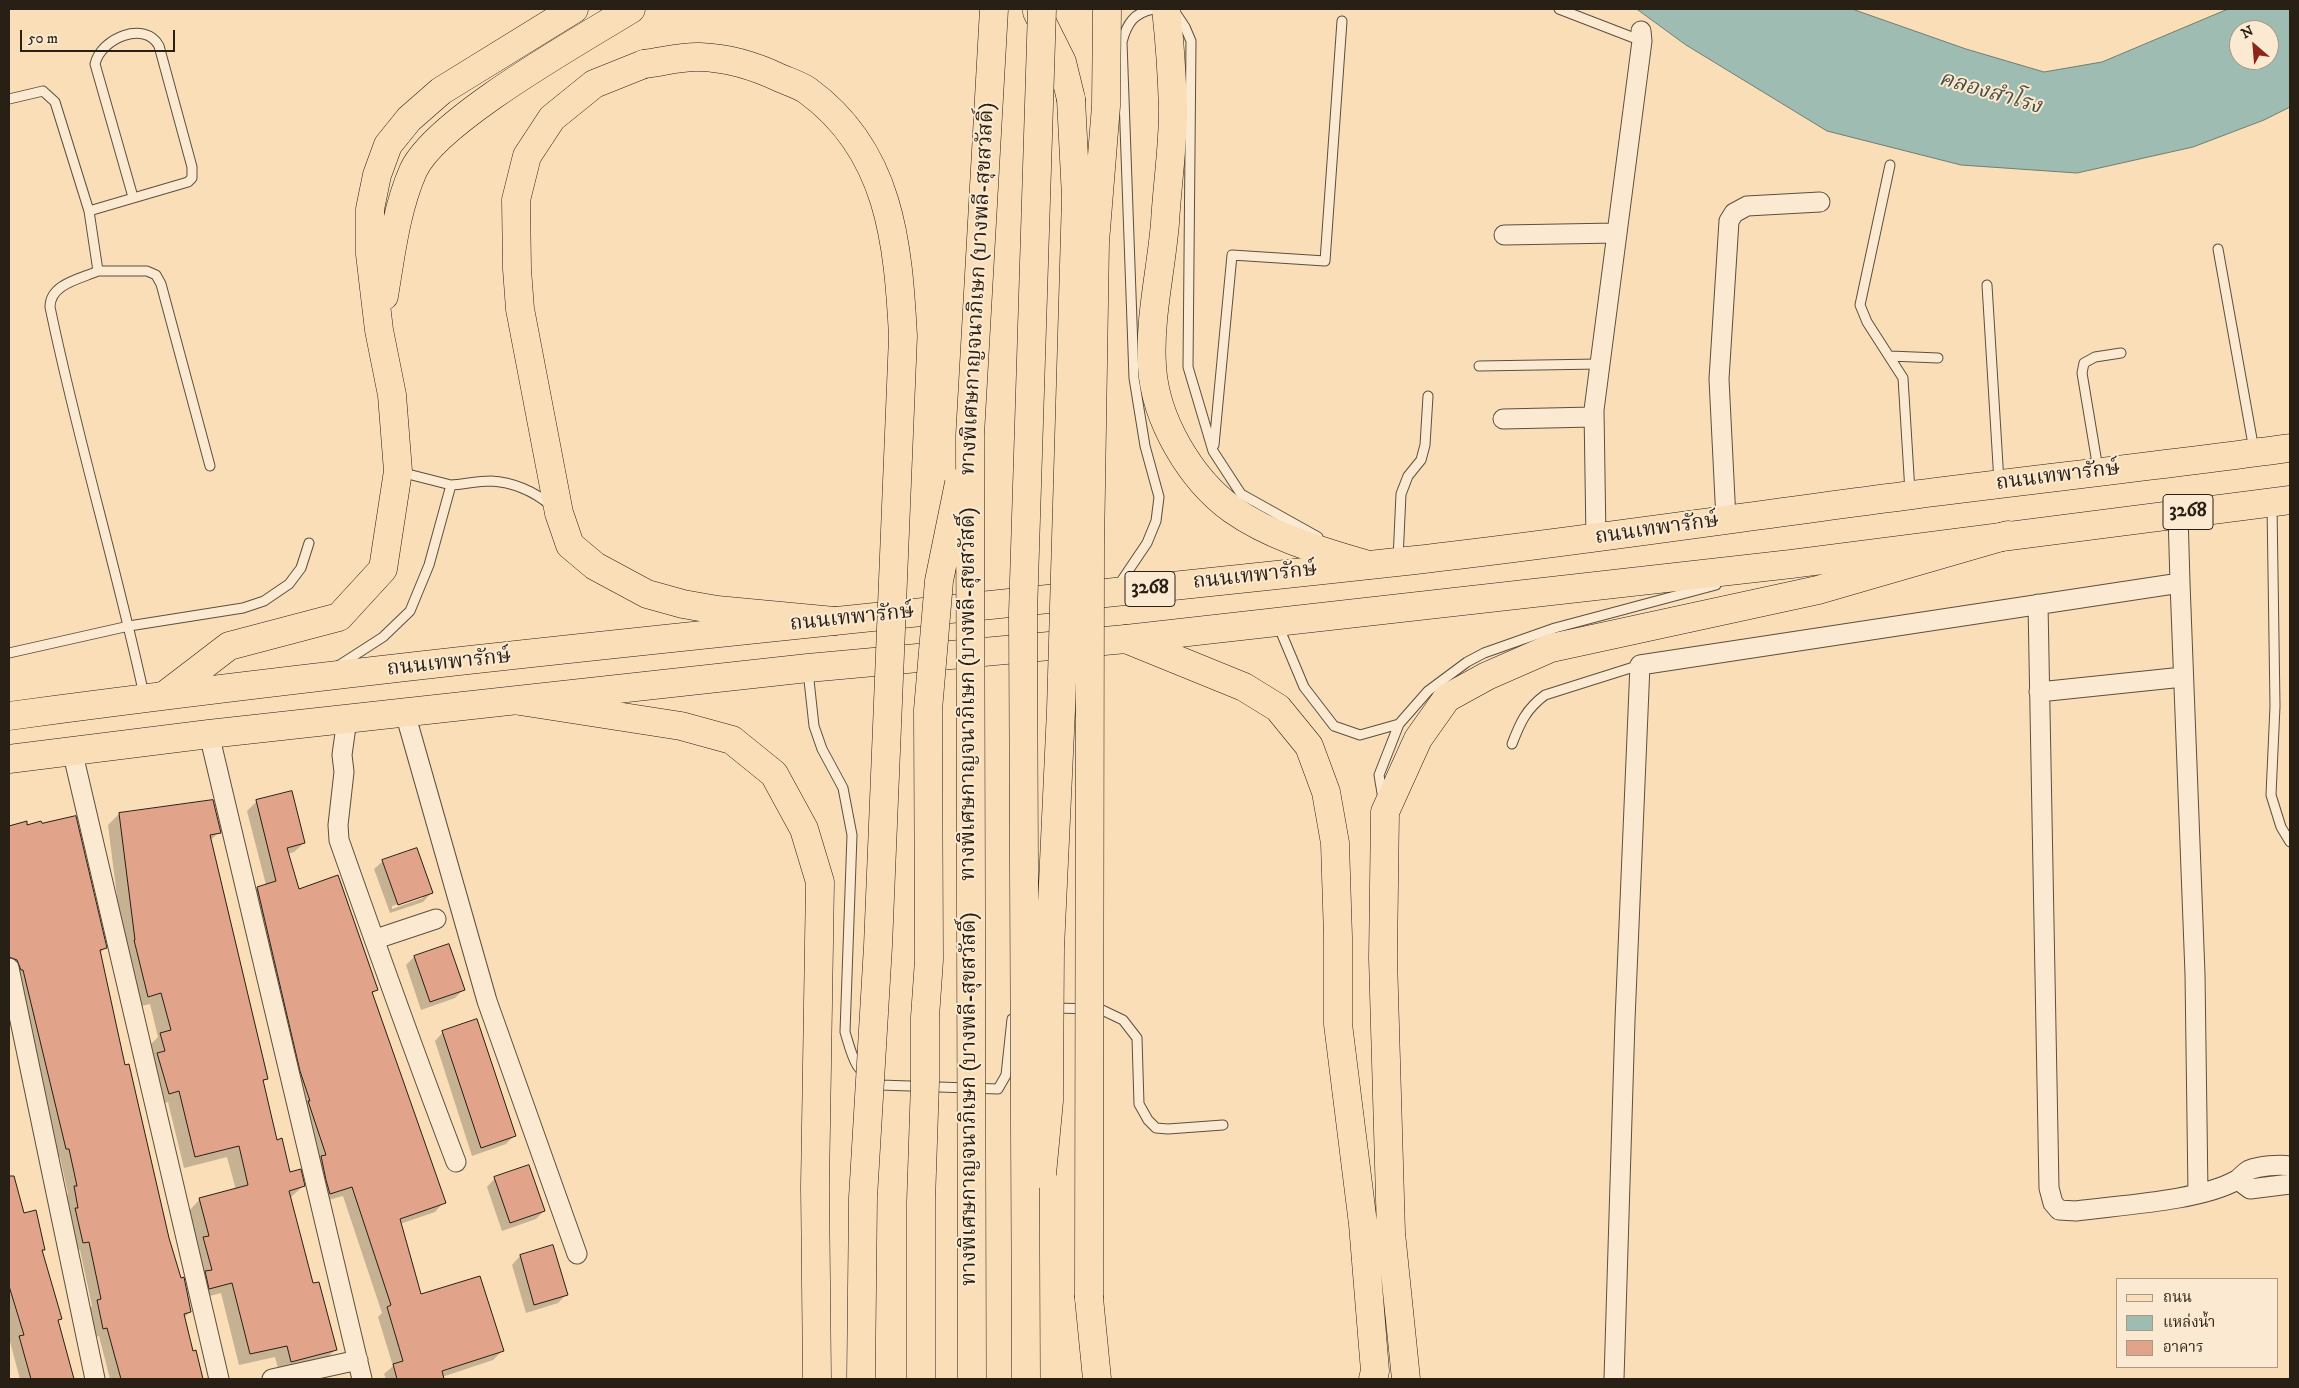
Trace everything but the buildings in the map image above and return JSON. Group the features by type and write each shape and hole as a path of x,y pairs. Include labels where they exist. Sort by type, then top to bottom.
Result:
{"main road":[{"path":"155,696 229,646 339,617 383,569 398,471 392,395 379,330 370,254 370,208 377,175 388,145 409,119 441,91 574,9"},
{"path":"379,330 396,225 414,169 433,143 469,114 529,72 631,9"},
{"name":"ทางพิเศษกาญจนาภิเษก (บางพลี-สุขสวัสดิ์)","path":"972,1379 970,435 994,9"},
{"path":"1027,1315 1049,1101 1050,948 1061,710 1076,197 1071,99 1062,62 1035,9"},
{"path":"1026,1379 1023,612 1042,9"},
{"path":"1098,1379 1088,1298 1090,539 1095,242 1106,106 1107,9"},
{"path":"1167,9 1173,112 1164,232 1153,332 1152,367 1158,401 1174,442 1195,474 1232,509 1275,534 1368,565"},
{"path":"834,621 717,610 683,604 647,594 595,566 570,545 559,513 520,309 516,269 516,200 527,156 552,118 594,84 644,64 700,57 752,65 806,90 839,118 873,168 889,218 900,278 902,336 878,946 864,1198 861,1379"},
{"path":"921,1379 921,1201 925,1082 924,1017 929,960 928,710 939,581 970,435"},
{"name":"ถนนเทพารักษ์","path":"9,716 155,696 1596,539 1911,495 2290,448"},
{"name":"ถนนเทพารักษ์","path":"9,758 808,668 1126,639 1791,564 2281,501"},
{"path":"1406,1379 1391,1233 1383,958 1385,812 1418,739 1447,698 1487,676 1551,648 1818,590 2008,535"},
{"path":"1126,639 1244,687 1278,708 1309,746 1326,792 1335,843 1338,1024 1371,1302 1375,1371 1373,1379"},
{"path":"520,701 681,726 732,740 774,774 804,829 820,882 815,1186 817,1379"}],"street":[{"path":"1596,539 1593,417 1641,36"},
{"path":"1726,520 1719,379 1729,220 1734,213 1747,206 1820,202"},
{"path":"1504,235 1616,233"},
{"path":"1503,419 1593,417"},
{"path":"2178,514 2194,974 2198,1193"},
{"path":"1614,1379 1624,1030 1640,665 2180,583"},
{"path":"2038,604 2049,1188 2053,1203 2059,1210 2076,1211 2198,1193 2238,1180 2247,1171 2254,1168 2290,1166"},
{"path":"2039,692 2183,677"},
{"path":"404,713 487,1001 577,1254"},
{"path":"347,719 342,755 344,772 338,825 339,840 376,939 401,1018 456,1162"},
{"path":"210,734 362,1379"},
{"path":"72,750 219,1379"},
{"path":"376,939 436,919"},
{"path":"9,968 95,1379"},
{"path":"2238,1180 2250,1190 2290,1184"},
{"path":"272,1379 358,1360"}],"lane":[{"path":"1114,593 1147,544 1156,521 1159,497 1145,446 1134,378 1122,42 1125,29 1132,19 1144,11 1153,9"},
{"path":"1167,9 1177,13 1191,41 1188,367 1213,451 1241,494 1368,565"},
{"path":"1559,9 1641,36"},
{"path":"1213,451 1232,255 1325,261 1342,22"},
{"path":"89,211 188,182 192,178 192,172 156,39 149,35 129,34 107,43 97,54 95,64 133,197"},
{"path":"9,99 43,91 55,102 89,211 98,271"},
{"path":"1890,165 1860,305 1867,322 1903,378 1911,495"},
{"path":"2218,249 2254,453"},
{"path":"155,696 129,626 68,392 50,307 50,300 58,288 98,271 147,271 156,275 161,284 210,466"},
{"path":"1987,285 1999,484"},
{"path":"2099,472 2082,374 2084,363 2095,357 2121,353"},
{"path":"1890,356 1938,358"},
{"path":"1479,366 1599,364"},
{"path":"1398,562 1401,494 1408,476 1421,460 1425,445 1428,396"},
{"path":"398,471 451,485 491,481 516,486 538,495 559,513"},
{"path":"319,678 383,638 410,611 429,565 451,485"},
{"path":"2281,501 2272,795 2281,827 2290,842"},
{"path":"9,653 129,626 244,608 264,601 289,584 301,568 309,543"},
{"path":"1385,812 1379,775 1400,724 1428,691 1467,662 1484,653 1555,628 1791,564"},
{"path":"1278,622 1304,688 1334,726 1360,735 1400,724"},
{"path":"1512,744 1531,705 1545,695 1640,665"},
{"path":"808,668 814,726 822,749 843,788 852,835 845,1032 854,1061 865,1078 880,1086 998,1089 1006,1075 1012,1019 1026,1009 1100,1009 1122,1020 1137,1038 1139,1104 1148,1120 1156,1128 1168,1129 1224,1125"}],"water":[{"name":"คลองสำโรง","path":"1637,9 1852,9 1966,49 2044,72 2102,62 2228,9 2290,9 2290,107 2264,120 2193,147 2077,173 1961,165 1827,131 1686,45"}]}
